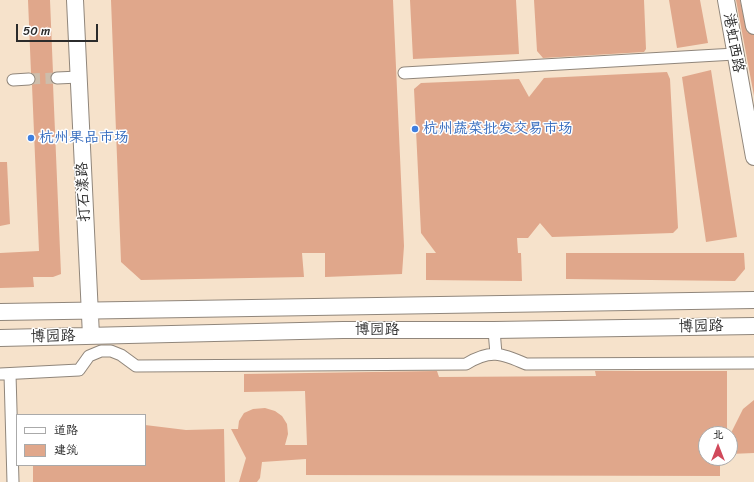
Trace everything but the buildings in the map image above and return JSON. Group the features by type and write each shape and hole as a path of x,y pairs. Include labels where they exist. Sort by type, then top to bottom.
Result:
{"main road":[{"name":"打石漾路","path":"75,0 90,310 103,341"},
{"name":"港虹西路","path":"726,0 754,157"},
{"name":"港虹西路","path":"749,0 754,26"},
{"name":"博园路","path":"0,312 754,300"},
{"name":"博园路","path":"0,338 103,341 343,330 494,330 754,326"}],"street":[{"path":"404,73 735,54"},
{"path":"57,78 79,77"},
{"path":"13,80 29,79"},
{"path":"494,330 496,354"},
{"path":"13,482 5,374 79,370 89,356 101,351 103,341 136,366 466,364 481,354 496,354 510,357 526,364 754,363"}],"tunnel":[{"path":"29,79 57,78"}],"place":[{"name":"杭州蔬菜批发交易市场","path":"415,129"},
{"name":"杭州果品市场","path":"31,138"}]}
